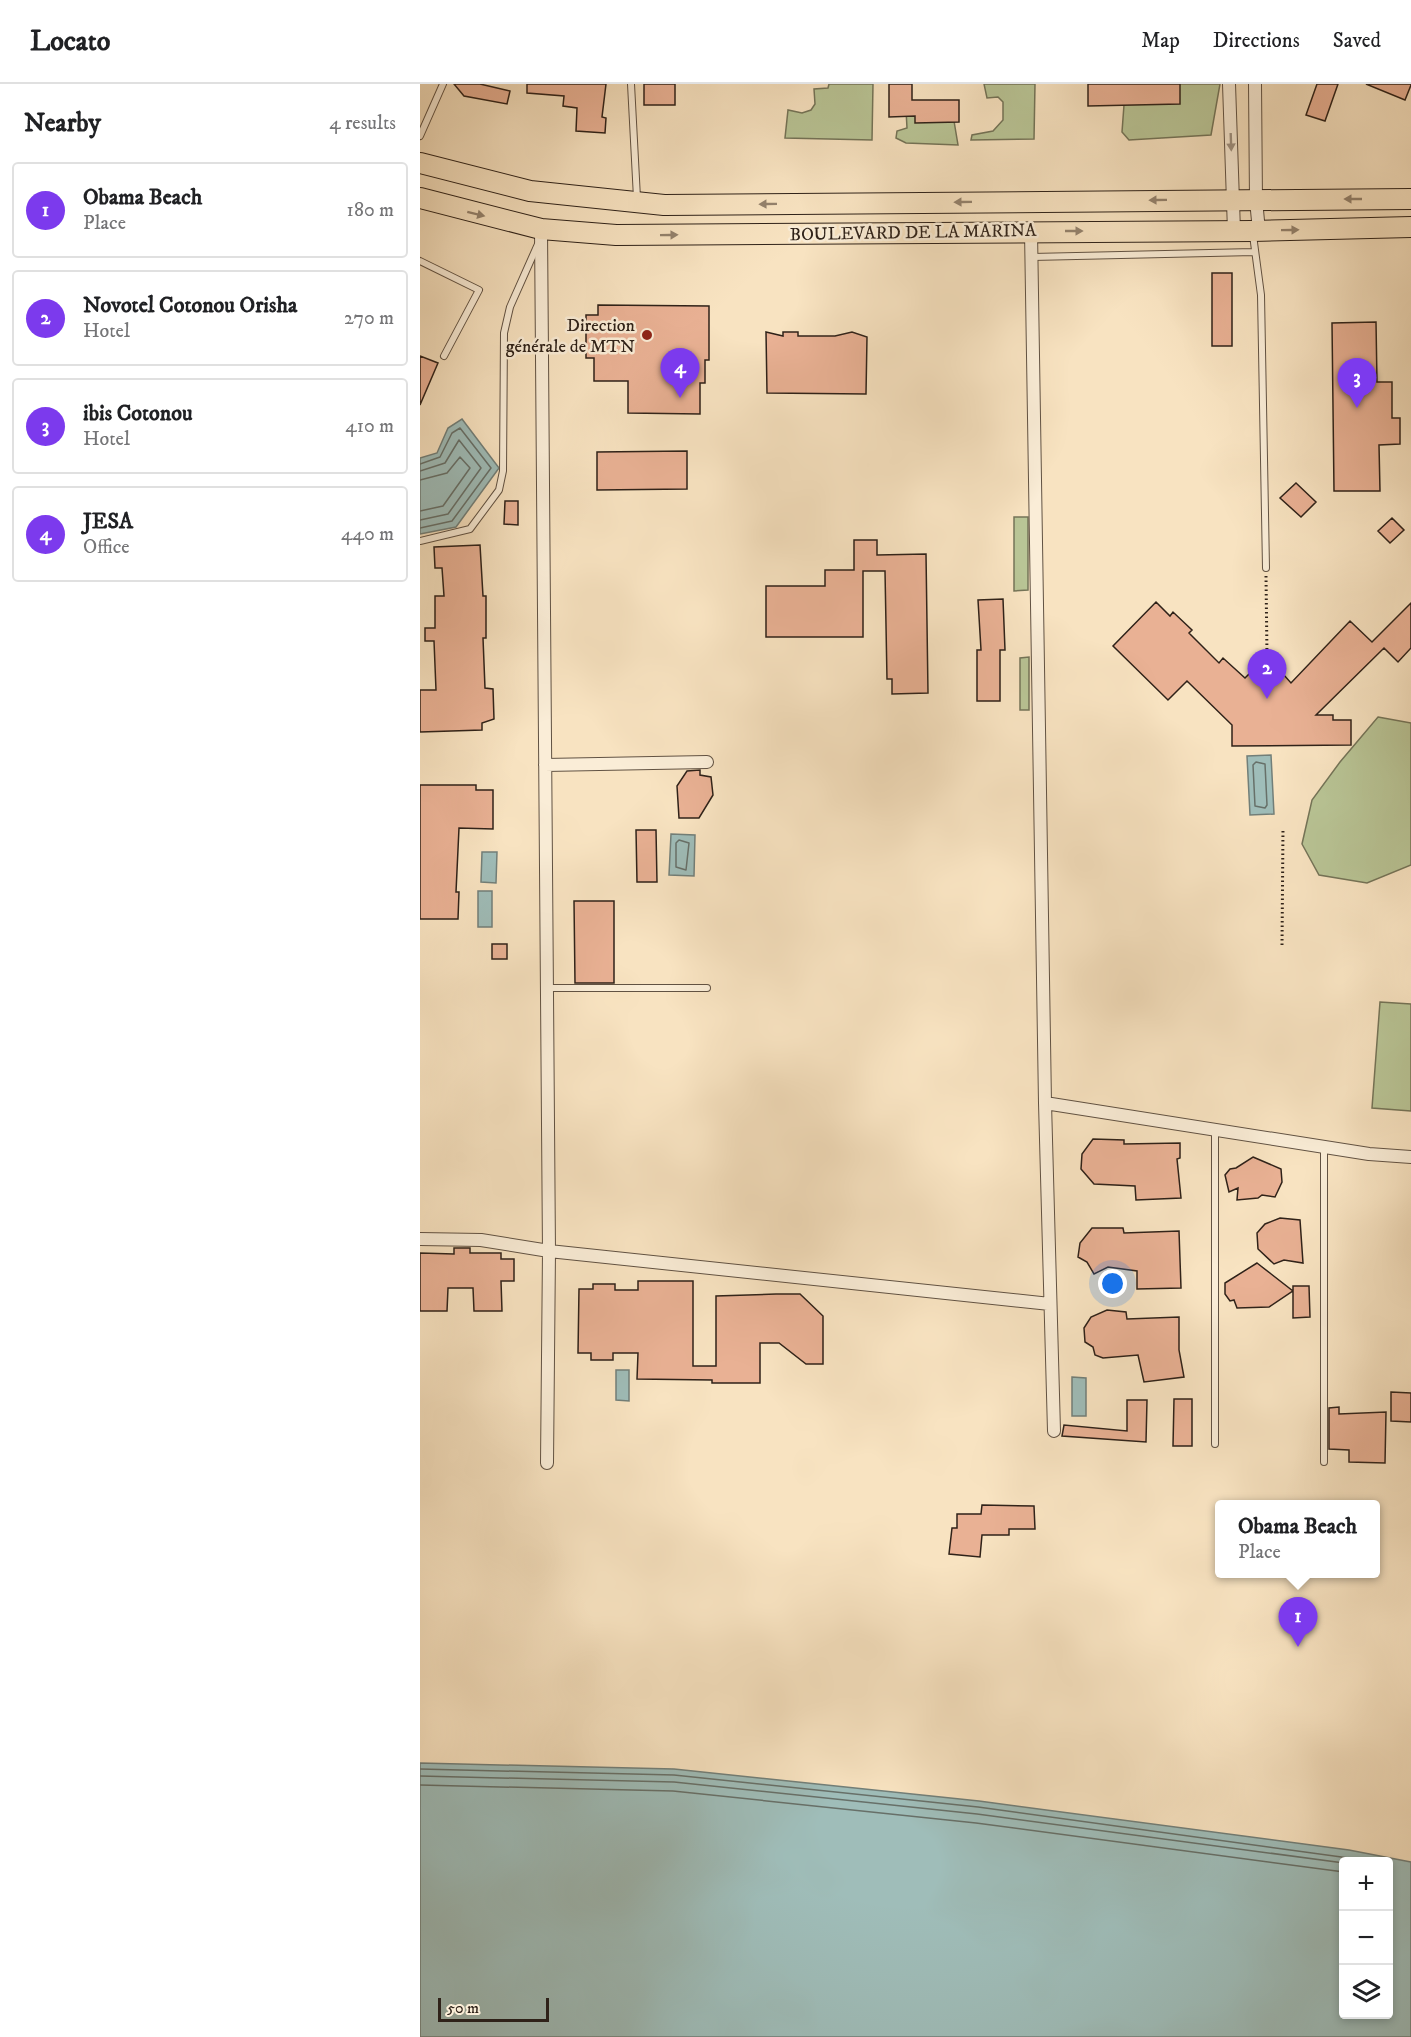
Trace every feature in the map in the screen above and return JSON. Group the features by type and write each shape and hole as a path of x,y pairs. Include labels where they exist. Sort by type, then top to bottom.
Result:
{"main road":[{"name":"BOULEVARD DE LA MARINA","path":"420,163 530,191 664,205 1411,199"},
{"name":"BOULEVARD DE LA MARINA","path":"420,198 541,232 616,235 1249,231 1411,227"}],"street":[{"path":"1229,84 1233,199 1249,231"},
{"path":"1249,231 1256,200 1255,84"},
{"path":"1031,231 1045,1103 1054,1431"},
{"path":"541,232 549,1251 547,1463"},
{"path":"545,765 707,762"},
{"path":"1045,1103 1324,1147 1411,1157"},
{"path":"420,1239 481,1240 549,1251 1050,1304"}],"lane":[{"path":"420,136 443,84"},
{"path":"631,84 637,202"},
{"path":"1249,231 1262,296 1266,568"},
{"path":"420,541 471,529 499,490 503,471 506,320 541,232"},
{"path":"1032,257 1254,252"},
{"path":"420,261 479,290 444,356"},
{"path":"547,988 707,988"},
{"path":"1215,1130 1215,1444"},
{"path":"1324,1147 1324,1462"}],"path":[{"path":"1266,568 1267,656"},
{"path":"1282,945 1283,828"}],"green space":[{"path":"829,84 873,84 872,140 785,138 788,110 802,113 811,110 815,104 814,89 828,88"},
{"path":"984,84 1035,84 1034,139 971,140 972,135 993,131 1003,120 1003,102 998,97 987,98"},
{"path":"1177,84 1220,84 1211,135 1129,140 1122,132 1124,105"},
{"path":"906,110 954,121 958,145 906,143 896,138 897,131 907,128"},
{"path":"1014,517 1028,517 1028,590 1014,591"},
{"path":"1029,657 1029,710 1020,710 1020,658"},
{"path":"1378,717 1411,723 1411,865 1367,883 1319,875 1302,844 1312,800"},
{"path":"1380,1002 1411,1004 1411,1111 1372,1108"}],"water":[{"path":"462,419 499,468 456,527 420,534 420,458 437,453 448,428"},
{"path":"1271,755 1274,814 1250,815 1247,756"},
{"path":"671,834 695,835 694,876 669,875"},
{"path":"482,852 497,852 496,883 481,882"},
{"path":"478,891 492,891 492,927 478,927"},
{"path":"616,1370 629,1370 629,1401 616,1400"},
{"path":"1072,1377 1086,1378 1086,1416 1072,1416"},
{"path":"420,1763 674,1769 979,1801 1349,1850 1385,1857 1339,1857 1339,2019 1393,2019 1393,1859 1411,1862 1411,2037 420,2037"}],"building":[{"path":"454,84 480,84 510,91 507,104 464,96"},
{"path":"527,84 606,84 602,117 606,118 605,133 576,131 577,108 563,106 564,96 527,93"},
{"path":"644,84 675,84 675,105 644,105"},
{"path":"889,84 912,84 912,100 959,100 959,122 915,123 915,116 889,117"},
{"path":"1088,84 1180,84 1180,104 1088,106"},
{"path":"1317,84 1338,84 1325,121 1306,115"},
{"path":"1366,84 1411,84 1411,85 1405,100"},
{"path":"1212,273 1232,273 1232,346 1212,346"},
{"path":"598,305 709,306 709,360 705,360 705,383 700,383 700,414 628,413 628,381 594,381 594,358 586,358 586,315 598,315"},
{"path":"1376,322 1377,382 1392,382 1392,418 1400,418 1400,444 1379,445 1380,491 1334,491 1332,323"},
{"path":"766,332 783,336 783,332 798,332 798,336 835,336 852,332 867,337 866,394 767,393"},
{"path":"420,356 438,363 420,405"},
{"path":"687,451 687,489 597,490 597,452"},
{"path":"1296,483 1316,502 1301,517 1280,498"},
{"path":"505,501 518,501 518,525 504,524"},
{"path":"1392,518 1404,530 1390,543 1378,531"},
{"path":"854,540 877,540 877,555 926,554 928,693 892,694 892,679 887,679 885,571 863,571 863,637 766,637 766,586 825,586 825,570 854,570"},
{"path":"480,545 483,596 486,596 486,638 483,638 485,688 493,689 494,719 482,723 482,730 420,732 420,690 436,690 434,641 425,641 425,628 435,628 435,596 444,596 442,568 435,568 434,547"},
{"path":"1003,599 1005,650 1000,650 1000,701 977,701 977,650 981,650 978,600"},
{"path":"1156,602 1170,616 1173,612 1192,630 1189,633 1219,663 1223,658 1245,678 1267,656 1291,683 1350,621 1372,642 1411,603 1411,648 1398,662 1384,648 1316,715 1333,715 1333,720 1351,720 1351,745 1232,746 1232,725 1187,681 1168,700 1113,646"},
{"path":"700,770 700,775 711,777 713,795 699,818 679,818 677,786 687,771"},
{"path":"420,785 476,785 476,790 493,790 493,829 459,828 456,892 459,892 458,919 420,919"},
{"path":"636,830 656,830 657,882 637,882"},
{"path":"574,901 614,901 614,983 575,983"},
{"path":"492,944 507,944 507,959 492,959"},
{"path":"1093,1139 1124,1140 1124,1144 1180,1143 1180,1158 1177,1159 1181,1198 1136,1200 1135,1186 1094,1184 1081,1169 1082,1154"},
{"path":"1253,1157 1281,1169 1282,1182 1275,1197 1262,1195 1258,1198 1237,1200 1238,1188 1229,1192 1225,1175 1230,1169 1236,1168"},
{"path":"1280,1218 1300,1220 1303,1263 1284,1260 1274,1264 1258,1249 1257,1233 1265,1224"},
{"path":"1092,1228 1123,1228 1124,1233 1179,1231 1181,1288 1137,1289 1137,1271 1108,1267 1094,1274 1087,1262 1078,1257 1080,1243"},
{"path":"454,1248 470,1248 470,1253 501,1253 501,1259 514,1259 514,1281 501,1281 502,1311 474,1311 473,1288 448,1288 447,1311 420,1311 420,1253 454,1254"},
{"path":"1257,1263 1293,1291 1269,1307 1237,1308 1234,1300 1230,1301 1225,1294 1225,1283"},
{"path":"638,1281 693,1281 693,1366 716,1366 716,1296 776,1294 800,1294 823,1316 823,1364 806,1364 779,1343 760,1343 760,1383 712,1383 712,1380 637,1379 638,1353 613,1353 613,1360 591,1360 591,1353 578,1353 579,1289 593,1289 593,1284 615,1284 615,1290 638,1290"},
{"path":"1293,1286 1309,1286 1310,1317 1293,1318"},
{"path":"1107,1310 1126,1312 1127,1319 1179,1317 1179,1350 1184,1377 1144,1382 1138,1355 1103,1358 1095,1355 1093,1347 1085,1342 1084,1328 1091,1317"},
{"path":"1391,1392 1411,1393 1411,1422 1391,1421"},
{"path":"1174,1399 1192,1399 1192,1446 1173,1446"},
{"path":"1127,1400 1147,1400 1146,1442 1062,1436 1064,1425 1127,1431"},
{"path":"1339,1407 1339,1414 1386,1412 1385,1463 1349,1462 1349,1450 1329,1449 1329,1408"},
{"path":"982,1505 1034,1506 1035,1529 1009,1529 1009,1535 982,1535 980,1557 949,1554 952,1528 957,1528 957,1514 981,1514"}],"place":[{"name":"Direction générale de MTN","path":"647,335"},
{"name":"JESA","path":"680,398"},
{"name":"ibis Cotonou","path":"1357,408"},
{"name":"Novotel Cotonou Orisha","path":"1267,699"},
{"name":"Obama Beach","path":"1298,1647"}]}
